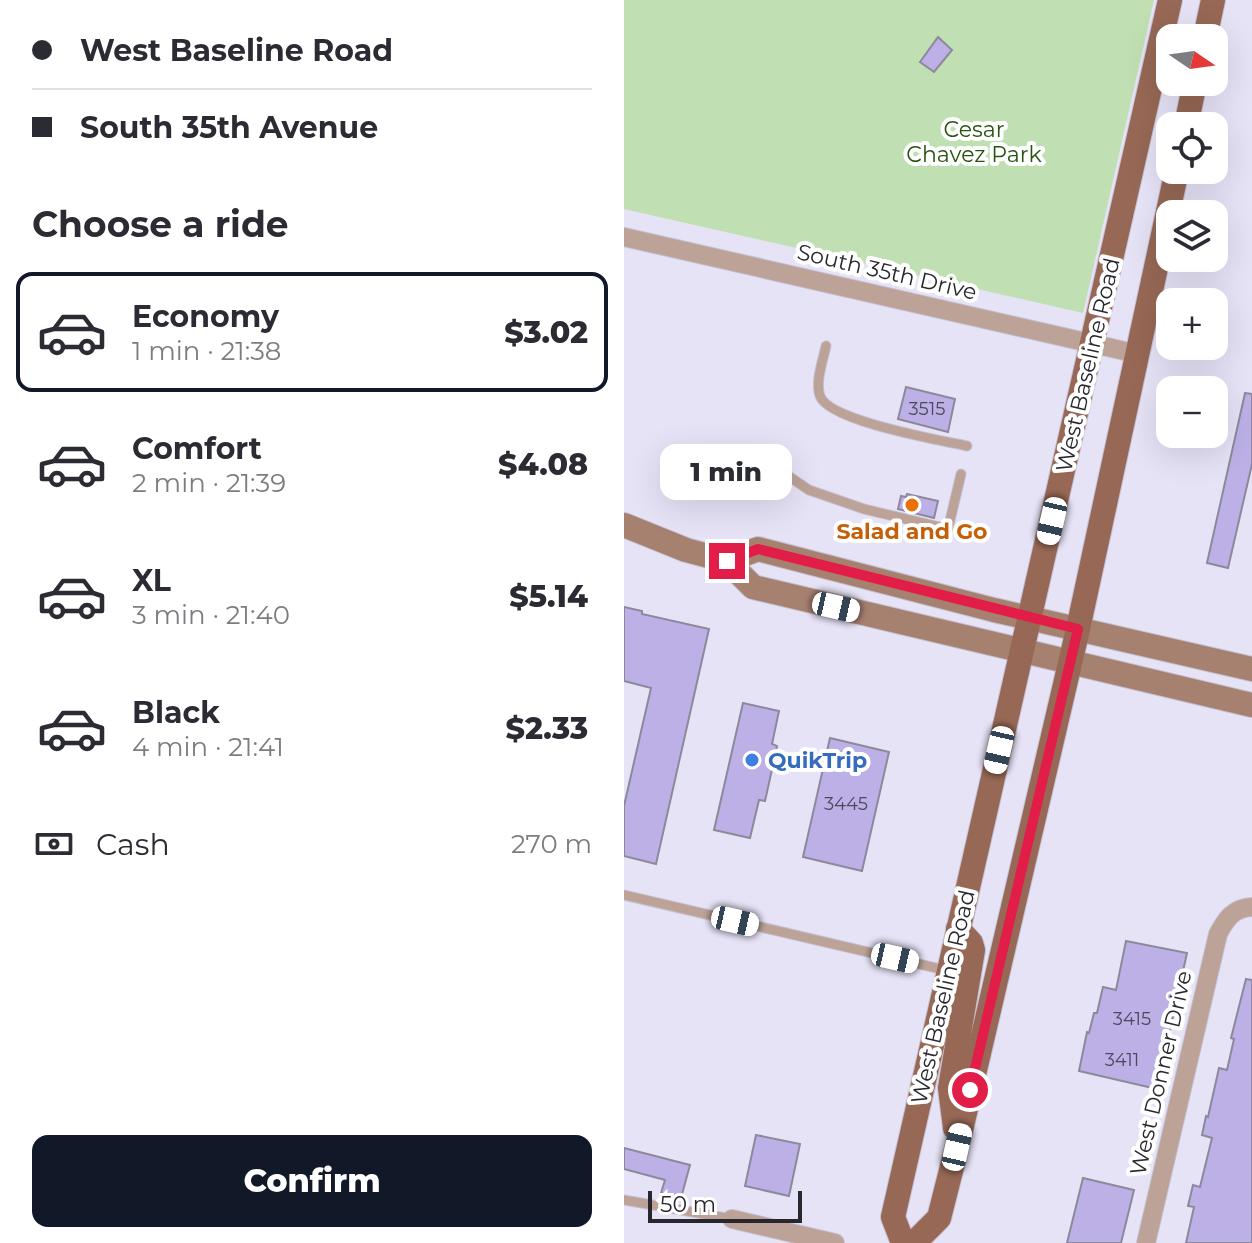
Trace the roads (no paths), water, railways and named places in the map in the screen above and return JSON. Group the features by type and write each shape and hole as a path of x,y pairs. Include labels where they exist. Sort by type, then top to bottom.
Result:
{"main road":[{"name":"West Baseline Road","path":"1167,24 1170,0"},
{"path":"1208,24 1213,0"},
{"name":"West Baseline Road","path":"903,1243 893,1217 1021,651 1156,94"},
{"name":"West Baseline Road","path":"914,1243 939,1218 957,1147 1078,629 1174,184"},
{"path":"624,525 686,550 727,561 753,587 1252,705"},
{"path":"727,561 758,549 1029,618 1252,669"},
{"path":"957,1147 950,1088 973,950 971,943 958,929"}],"street":[{"name":"South 35th Drive","path":"624,237 1138,354"},
{"name":"West Donner Drive","path":"1146,1243 1218,934 1227,916 1252,907"},
{"path":"732,1219 835,1243"}],"lane":[{"path":"826,346 818,388 826,406 866,423 967,446"},
{"path":"756,454 809,490 864,509 948,529 961,474"},
{"path":"624,895 949,971"},
{"path":"624,1200 732,1219"}],"place":[{"name":"Salad and Go","path":"912,505"},
{"name":"QuikTrip","path":"752,760"}],"park label":[{"name":"Cesar Chavez Park","path":"974,142"}]}
